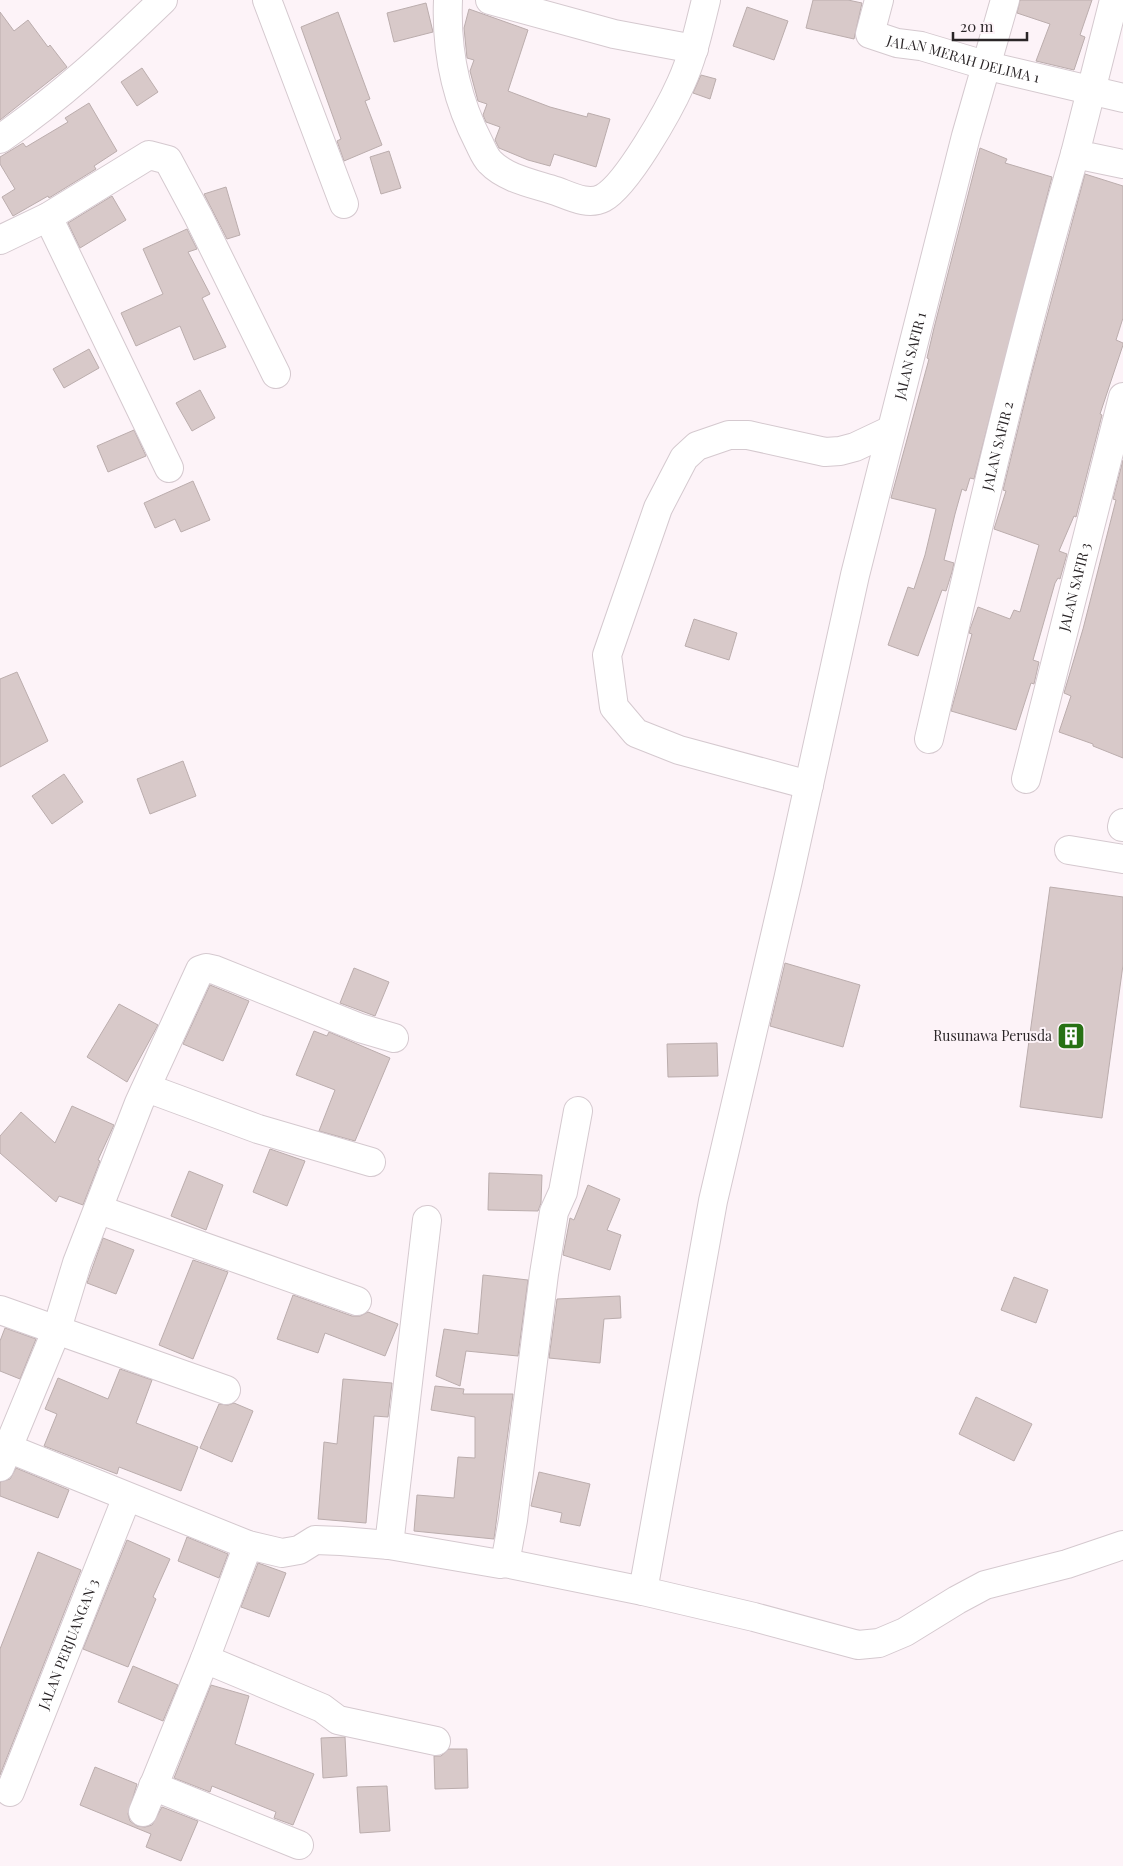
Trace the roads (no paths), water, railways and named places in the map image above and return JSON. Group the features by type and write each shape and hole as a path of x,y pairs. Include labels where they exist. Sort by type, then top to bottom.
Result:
{"street":[{"path":"0,139 34,116 89,71 163,0"},
{"path":"267,0 344,204"},
{"path":"448,0 446,31 458,94 473,131 490,162 506,174 590,202 602,199 626,176 681,84 694,49 706,0"},
{"path":"490,0 614,34 694,49"},
{"name":"JALAN MERAH DELIMA 1","path":"879,0 870,34 897,43 921,46 988,66 1123,98"},
{"name":"JALAN SAFIR 1","path":"643,1591 713,1201 809,785 855,575 966,136 988,66 1005,0"},
{"name":"JALAN SAFIR 2","path":"929,739 982,509 1050,234 1075,154 1114,0"},
{"path":"1075,154 1123,164"},
{"path":"0,240 48,217 149,155 168,160 198,216 276,374"},
{"path":"48,217 169,468"},
{"name":"JALAN SAFIR 3","path":"1026,779 1123,397"},
{"path":"809,785 679,750 636,733 614,707 607,655 658,508 684,458 697,446 729,435 748,435 825,452 840,451 855,447 891,430"},
{"path":"1069,850 1123,858"},
{"path":"394,1038 360,1028 206,968 200,970 159,1056 148,1088 139,1103 100,1210 77,1263 57,1329 2,1453 127,1497 248,1545 282,1553 299,1550 315,1540 389,1545 500,1564 505,1563 643,1591 754,1617 858,1645 879,1643 905,1632 957,1600 985,1586 1123,1546"},
{"path":"148,1088 258,1129 371,1162"},
{"path":"505,1563 513,1520 544,1274 554,1212 563,1192 578,1111"},
{"path":"100,1210 357,1301"},
{"path":"389,1545 427,1220"},
{"path":"0,1310 226,1390"},
{"name":"JALAN PERJUANGAN 3","path":"10,1792 127,1497"},
{"path":"143,1812 206,1659 248,1545"},
{"path":"206,1659 322,1708 338,1720 436,1741"},
{"path":"153,1786 299,1845"}],"place":[{"name":"Rusunawa Perusda","path":"1071,1036"}]}
